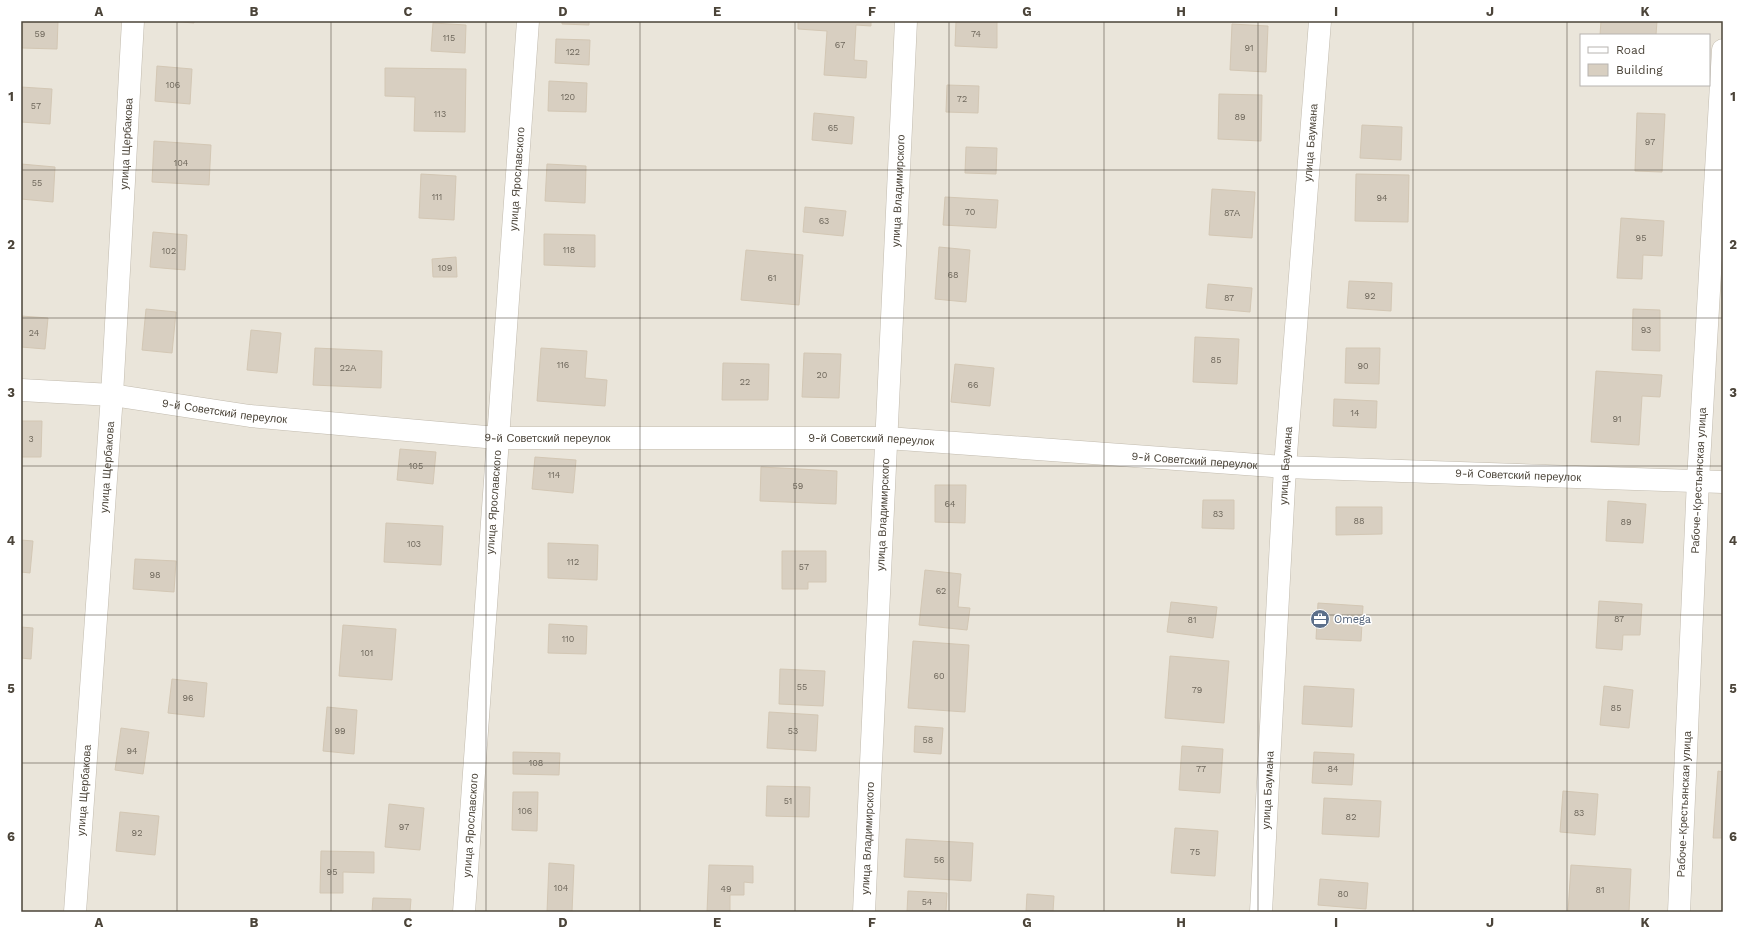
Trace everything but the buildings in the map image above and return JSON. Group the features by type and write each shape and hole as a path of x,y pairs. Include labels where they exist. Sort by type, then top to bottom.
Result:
{"street":[{"name":"улица Щербакова","path":"75,912 112,395 134,21"},
{"name":"улица Ярославского","path":"464,912 528,21"},
{"name":"улица Владимирского","path":"864,912 906,21"},
{"name":"улица Баумана","path":"1261,912 1285,467 1320,21"},
{"name":"Рабоче-Крестьянская улица","path":"1679,912 1698,480 1723,50"},
{"name":"9-й Советский переулок","path":"21,390 112,395 250,416 497,438 887,438 1285,467 1723,482"}],"shaded area":[{"path":"21,21 1723,21 1723,912 21,912"}],"place":[{"name":"Omega","path":"1320,619"}]}
